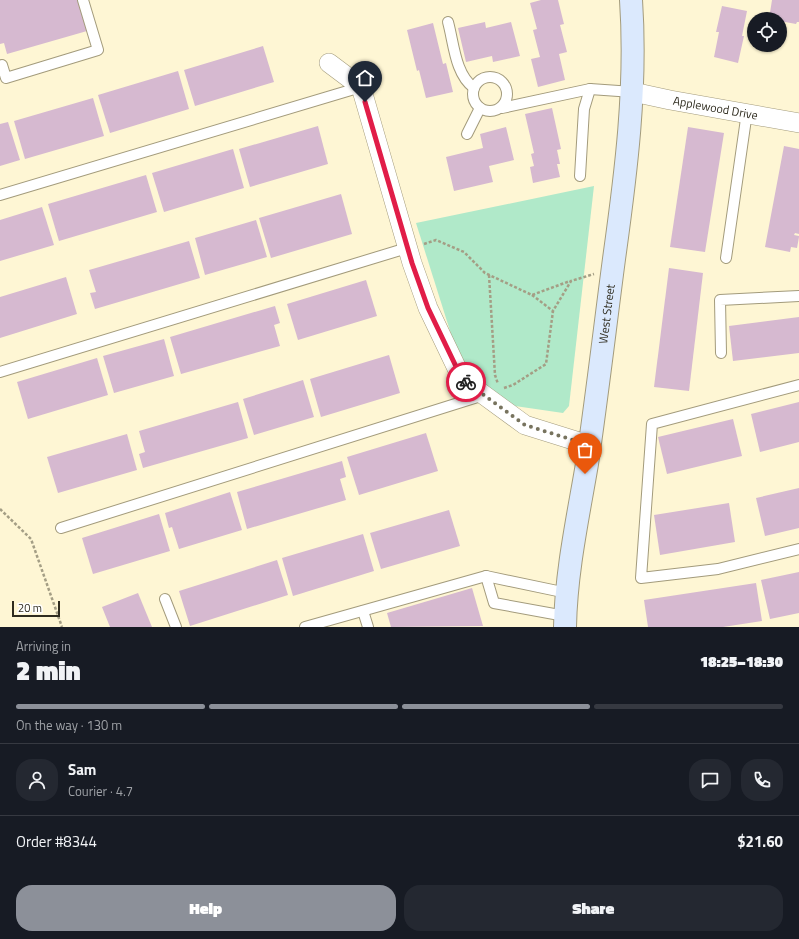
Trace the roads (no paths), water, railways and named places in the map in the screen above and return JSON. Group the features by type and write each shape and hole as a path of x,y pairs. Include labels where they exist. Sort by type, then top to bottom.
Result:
{"main road":[{"name":"West Street","path":"565,622 567,593 613,268 633,92 633,31 631,0"}],"street":[{"path":"329,63 361,87 407,248 428,308 462,379 525,425 589,445"},
{"name":"Applewood Drive","path":"633,92 799,123"}],"lane":[{"path":"0,66 2,65 6,78 98,50 83,0"},
{"path":"448,22 461,74 474,88"},
{"path":"502,108 508,92 502,82 492,77 486,78 477,83 474,88 473,99 480,108 491,112 502,108 590,89 633,92"},
{"path":"0,195 361,87"},
{"path":"580,176 584,108 590,89"},
{"path":"467,134 480,108"},
{"path":"726,258 746,112"},
{"path":"0,372 407,248"},
{"path":"721,352 720,300 799,296"},
{"path":"799,385 652,424 641,578 718,569 799,549"},
{"path":"61,528 484,396"},
{"path":"304,627 486,576 567,593"},
{"path":"486,576 494,603 565,622"},
{"path":"165,599 176,627"},
{"path":"363,611 368,627"}]}
